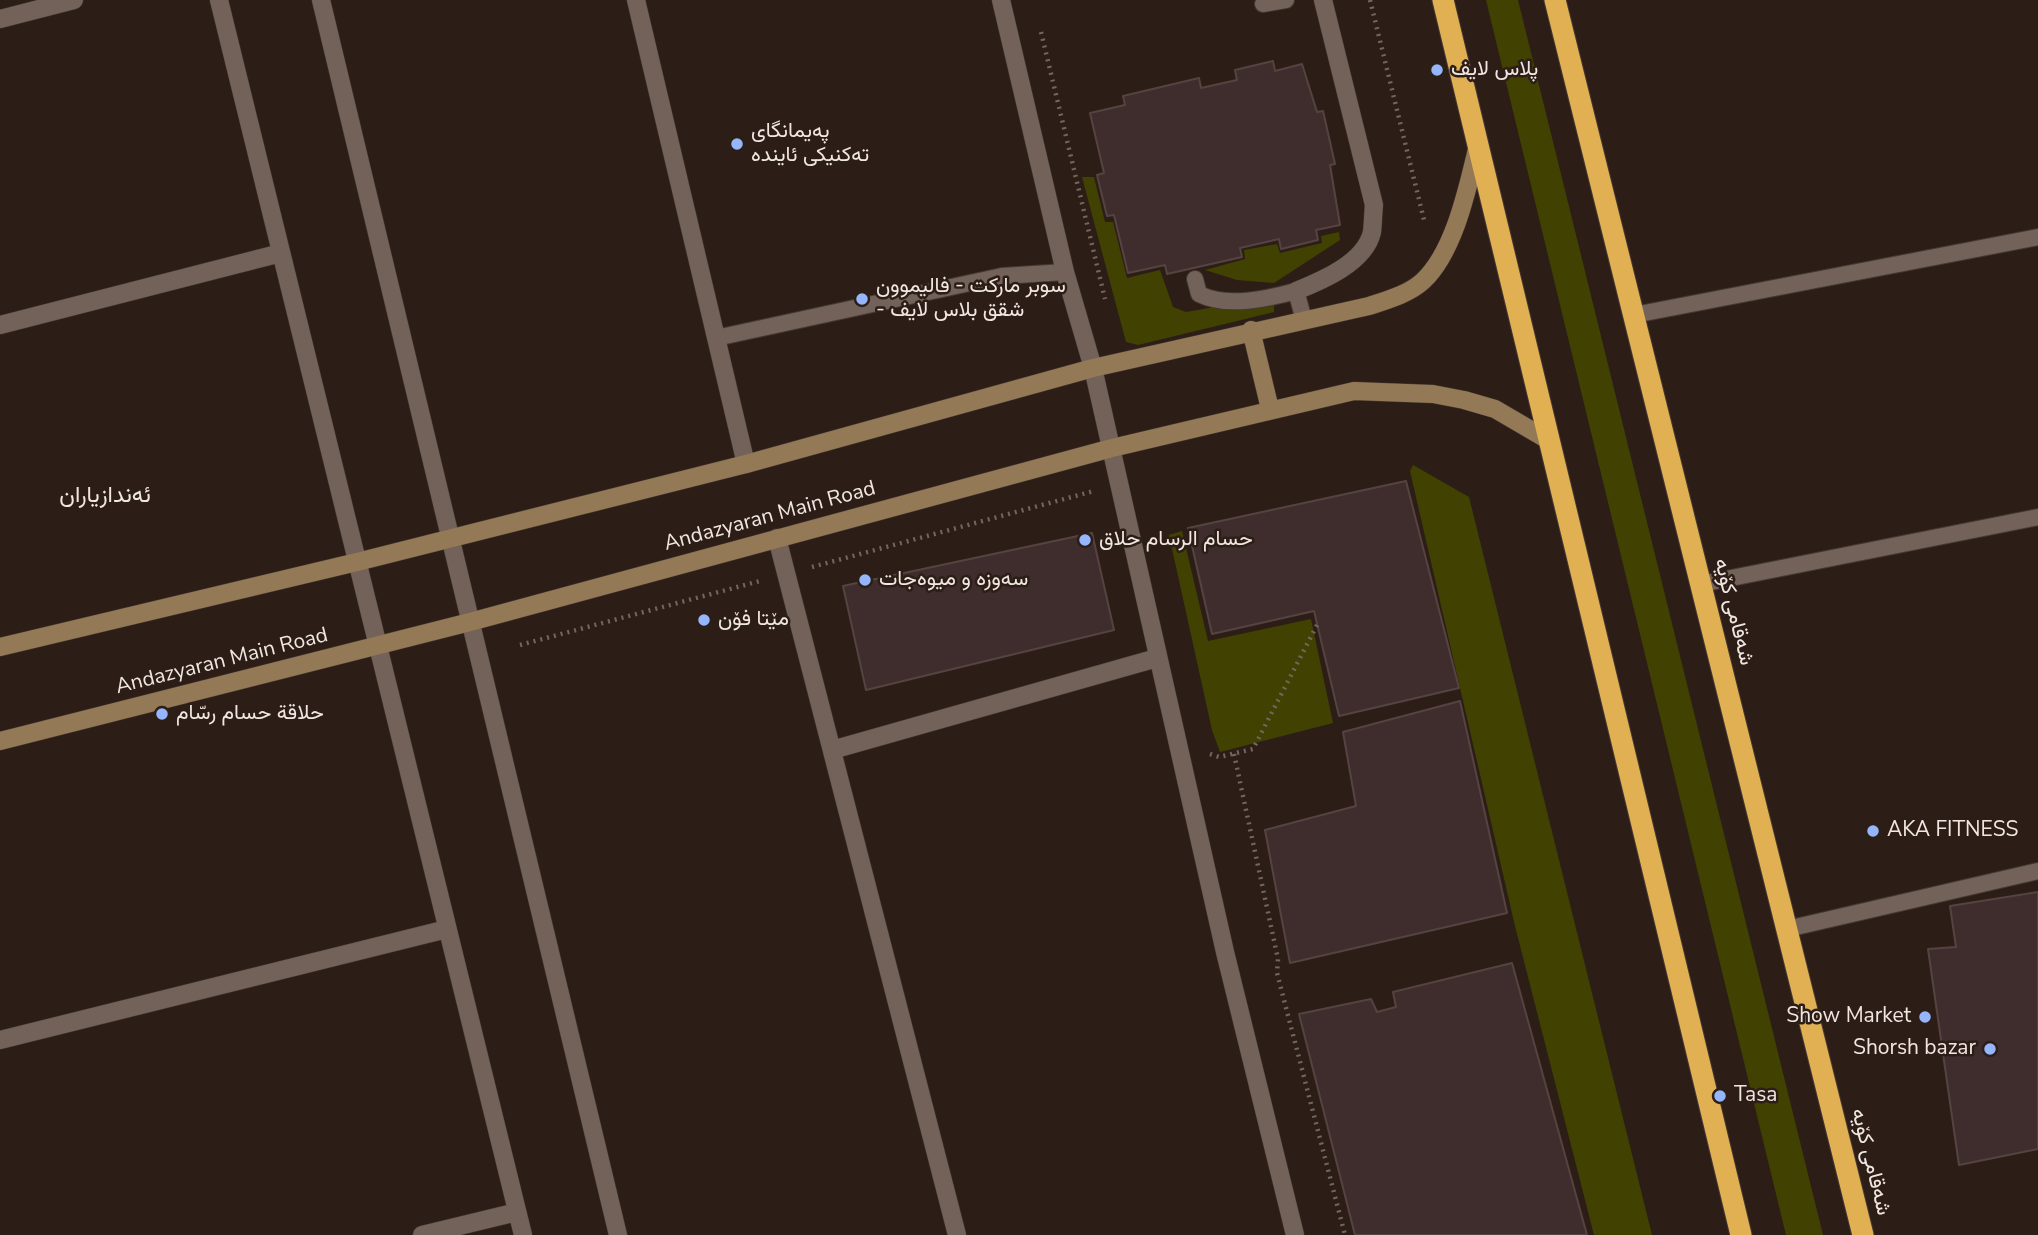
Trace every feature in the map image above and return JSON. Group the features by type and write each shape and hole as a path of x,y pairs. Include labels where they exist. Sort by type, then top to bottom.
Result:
{"highway":[{"path":"1443,0 1741,1235"},
{"name":"شەقامی کۆیە","path":"1555,0 1863,1235"}],"street":[{"path":"0,19 74,0"},
{"path":"219,0 523,1235"},
{"path":"321,0 618,1235"},
{"path":"636,0 746,464"},
{"path":"1001,0 1065,272 1093,368 1157,658 1295,1235"},
{"path":"1296,291 1342,268 1359,254 1371,235 1374,205 1323,0"},
{"path":"0,647 357,562 746,464 1093,368 1251,330 1369,306 1401,295 1423,281 1444,254 1466,192 1478,145"},
{"path":"0,325 281,253"},
{"path":"1251,330 1270,409"},
{"name":"Andazyaran Main Road","path":"0,741 470,622 1112,448 1354,391 1433,394 1495,410 1548,440"},
{"path":"777,538 957,1235"},
{"path":"832,750 1157,658"},
{"path":"0,1040 447,929"},
{"path":"422,1235 517,1212"}],"lane":[{"path":"1263,4 1286,0"},
{"path":"1634,315 2038,237"},
{"path":"716,338 1002,276 1065,272"},
{"path":"1195,279 1199,294 1209,299 1266,300 1296,291 1304,320"},
{"path":"1701,583 2038,517"},
{"path":"1787,929 2038,871"}],"path":[{"path":"1370,0 1428,236"},
{"path":"520,645 1120,484"},
{"path":"1234,754 1278,959 1278,973 1345,1235"}],"shaded area":[{"path":"1486,0 1518,0 1823,1235 1786,1235"},
{"path":"1082,177 1094,177 1105,222 1113,222 1127,278 1160,270 1173,307 1186,312 1232,304 1274,304 1274,312 1138,345 1126,342"},
{"path":"1339,232 1340,240 1274,283 1237,280 1205,270 1245,259 1244,250 1277,244 1280,253 1322,243 1321,236"},
{"path":"1413,465 1469,497 1652,1235 1594,1235 1515,926 1410,471"},
{"path":"1182,531 1208,641 1311,619 1333,723 1220,752 1212,730 1169,535"}],"building":[{"path":"1273,61 1275,71 1302,64 1317,112 1323,111 1335,164 1330,165 1340,225 1316,230 1318,240 1281,249 1279,239 1240,248 1242,257 1167,274 1165,265 1128,273 1114,215 1107,216 1097,175 1104,173 1090,113 1125,105 1123,96 1199,78 1201,88 1237,80 1235,70"},
{"path":"1406,481 1459,688 1339,716 1314,611 1212,634 1188,528"},
{"path":"1092,533 1114,630 866,690 843,586"},
{"path":"1460,701 1507,913 1290,963 1265,830 1356,806 1343,732"},
{"name":"Shorsh bazar","path":"2038,892 2038,1149 1959,1165 1928,949 1956,947 1950,906"},
{"path":"1512,963 1587,1235 1355,1235 1299,1014 1371,999 1377,1012 1396,1007 1393,992"}],"place":[{"name":"پلاس لایف","path":"1437,70"},
{"name":"پەیمانگای تەکنیکی ئایندە","path":"737,144"},
{"name":"سوبر ماركت - فاليموون - شقق بلاس لايف","path":"862,299"},
{"name":"حسام الرسام حلاق","path":"1085,540"},
{"name":"سەوزە و میوەجات","path":"865,580"},
{"name":"مێتا فۆن","path":"704,620"},
{"name":"حلاقة حسام رسّام","path":"162,714"},
{"name":"AKA FITNESS","path":"1873,831"},
{"name":"Show Market","path":"1925,1017"},
{"name":"Shorsh bazar","path":"1990,1049"},
{"name":"Tasa","path":"1720,1096"}],"district":[{"name":"ئەندازیاران","path":"105,496"}]}
